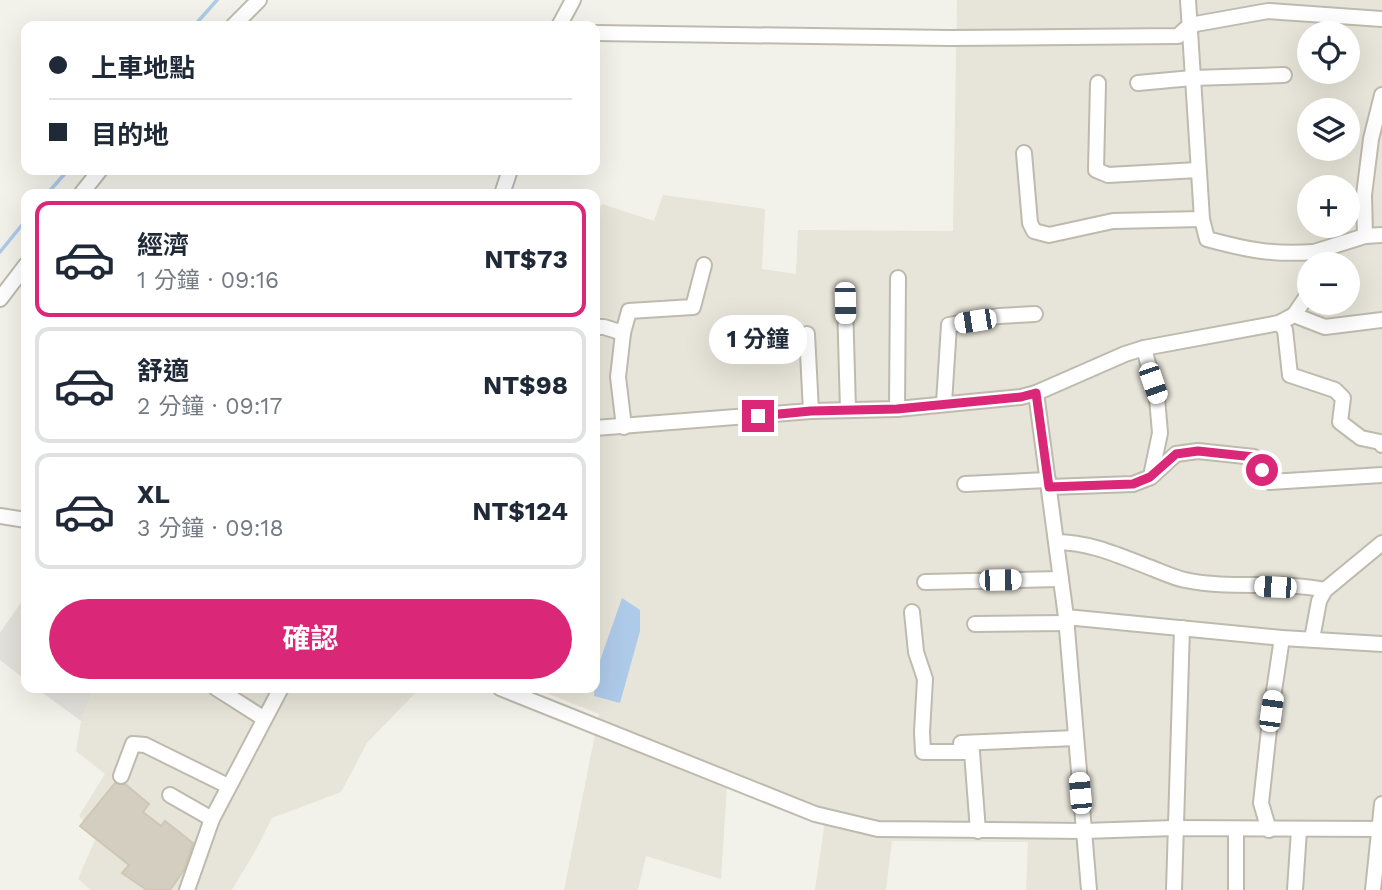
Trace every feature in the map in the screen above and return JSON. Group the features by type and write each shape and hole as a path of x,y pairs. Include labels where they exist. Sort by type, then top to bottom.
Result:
{"street":[{"path":"238,21 259,0"},
{"path":"562,21 573,0"},
{"path":"1188,0 1202,219 1208,239 1297,256"},
{"path":"600,33 950,38 1178,37 1190,25 1295,6 1382,19"},
{"path":"1138,83 1284,75"},
{"path":"1098,83 1096,170 1108,175 1198,170"},
{"path":"1364,236 1364,195 1371,139 1382,95"},
{"path":"1024,153 1030,223 1034,231 1049,234 1113,221 1202,219"},
{"path":"85,189 96,175"},
{"path":"1328,252 1364,236 1382,235"},
{"path":"624,427 618,377 623,333 629,311 693,307 704,265"},
{"path":"0,299 21,272"},
{"path":"897,409 898,278"},
{"path":"845,303 848,410"},
{"path":"600,428 811,411 897,409 1021,397 1125,354 1144,348 1279,323 1297,310"},
{"path":"944,403 949,325 999,316 1035,314"},
{"path":"1294,314 1325,327 1382,320"},
{"path":"1279,323 1284,330 1290,375 1335,390 1343,398 1340,422 1361,438 1380,442 1382,445"},
{"path":"600,327 623,333"},
{"path":"807,334 811,411"},
{"path":"1144,348 1157,398 1160,433 1150,477"},
{"path":"1036,393 1067,620 1089,890"},
{"path":"965,484 1133,484 1150,477 1176,454 1198,451 1254,457 1270,482 1382,475"},
{"path":"0,516 21,519"},
{"path":"1056,542 1078,542 1183,580 1223,585 1307,586 1325,590"},
{"path":"1312,639 1319,601 1325,590 1382,543"},
{"path":"925,582 1061,579"},
{"path":"912,612 916,652 925,679 923,751 972,752 978,831"},
{"path":"975,624 1067,620 1382,644"},
{"path":"1174,890 1182,628"},
{"path":"1269,830 1261,803 1282,638"},
{"path":"224,693 263,718"},
{"path":"187,890 212,819 278,693"},
{"path":"512,693 815,814 878,829 1380,829"},
{"path":"961,743 1076,738"},
{"path":"121,776 133,744 145,745 228,786"},
{"path":"170,795 212,819"},
{"path":"1373,890 1382,804"},
{"path":"1236,830 1236,890"},
{"path":"1295,890 1299,830"}],"shaded area":[{"path":"957,0 1382,0 1382,890 1026,890 1028,842 892,841 886,890 815,890 826,814 728,769 721,879 646,856 638,890 564,890 599,714 546,693 600,693 600,207 602,204 654,221 663,195 765,209 762,269 796,274 798,230 953,231"},
{"path":"21,602 21,676 0,660 0,633"},
{"path":"43,693 92,693 81,721"},
{"path":"92,693 415,693 367,743 341,792 272,818 232,890 91,890 78,879 97,835 79,816 105,774 76,751 81,721"}],"water":[{"path":"622,598 640,610 640,631 620,703 594,696 594,693 600,693 600,661"}],"building":[{"path":"115,783 125,784 149,804 143,812 161,826 165,821 193,843 184,870 170,890 147,890 122,873 129,865 80,826"}],"waterway":[{"path":"198,21 217,0"},
{"path":"51,189 64,175"},
{"path":"0,252 21,226"}],"route":[{"path":"758,416 811,411 897,409 1021,397 1036,393 1049,487 1133,484 1150,477 1176,454 1198,451 1254,457 1262,470"}]}
